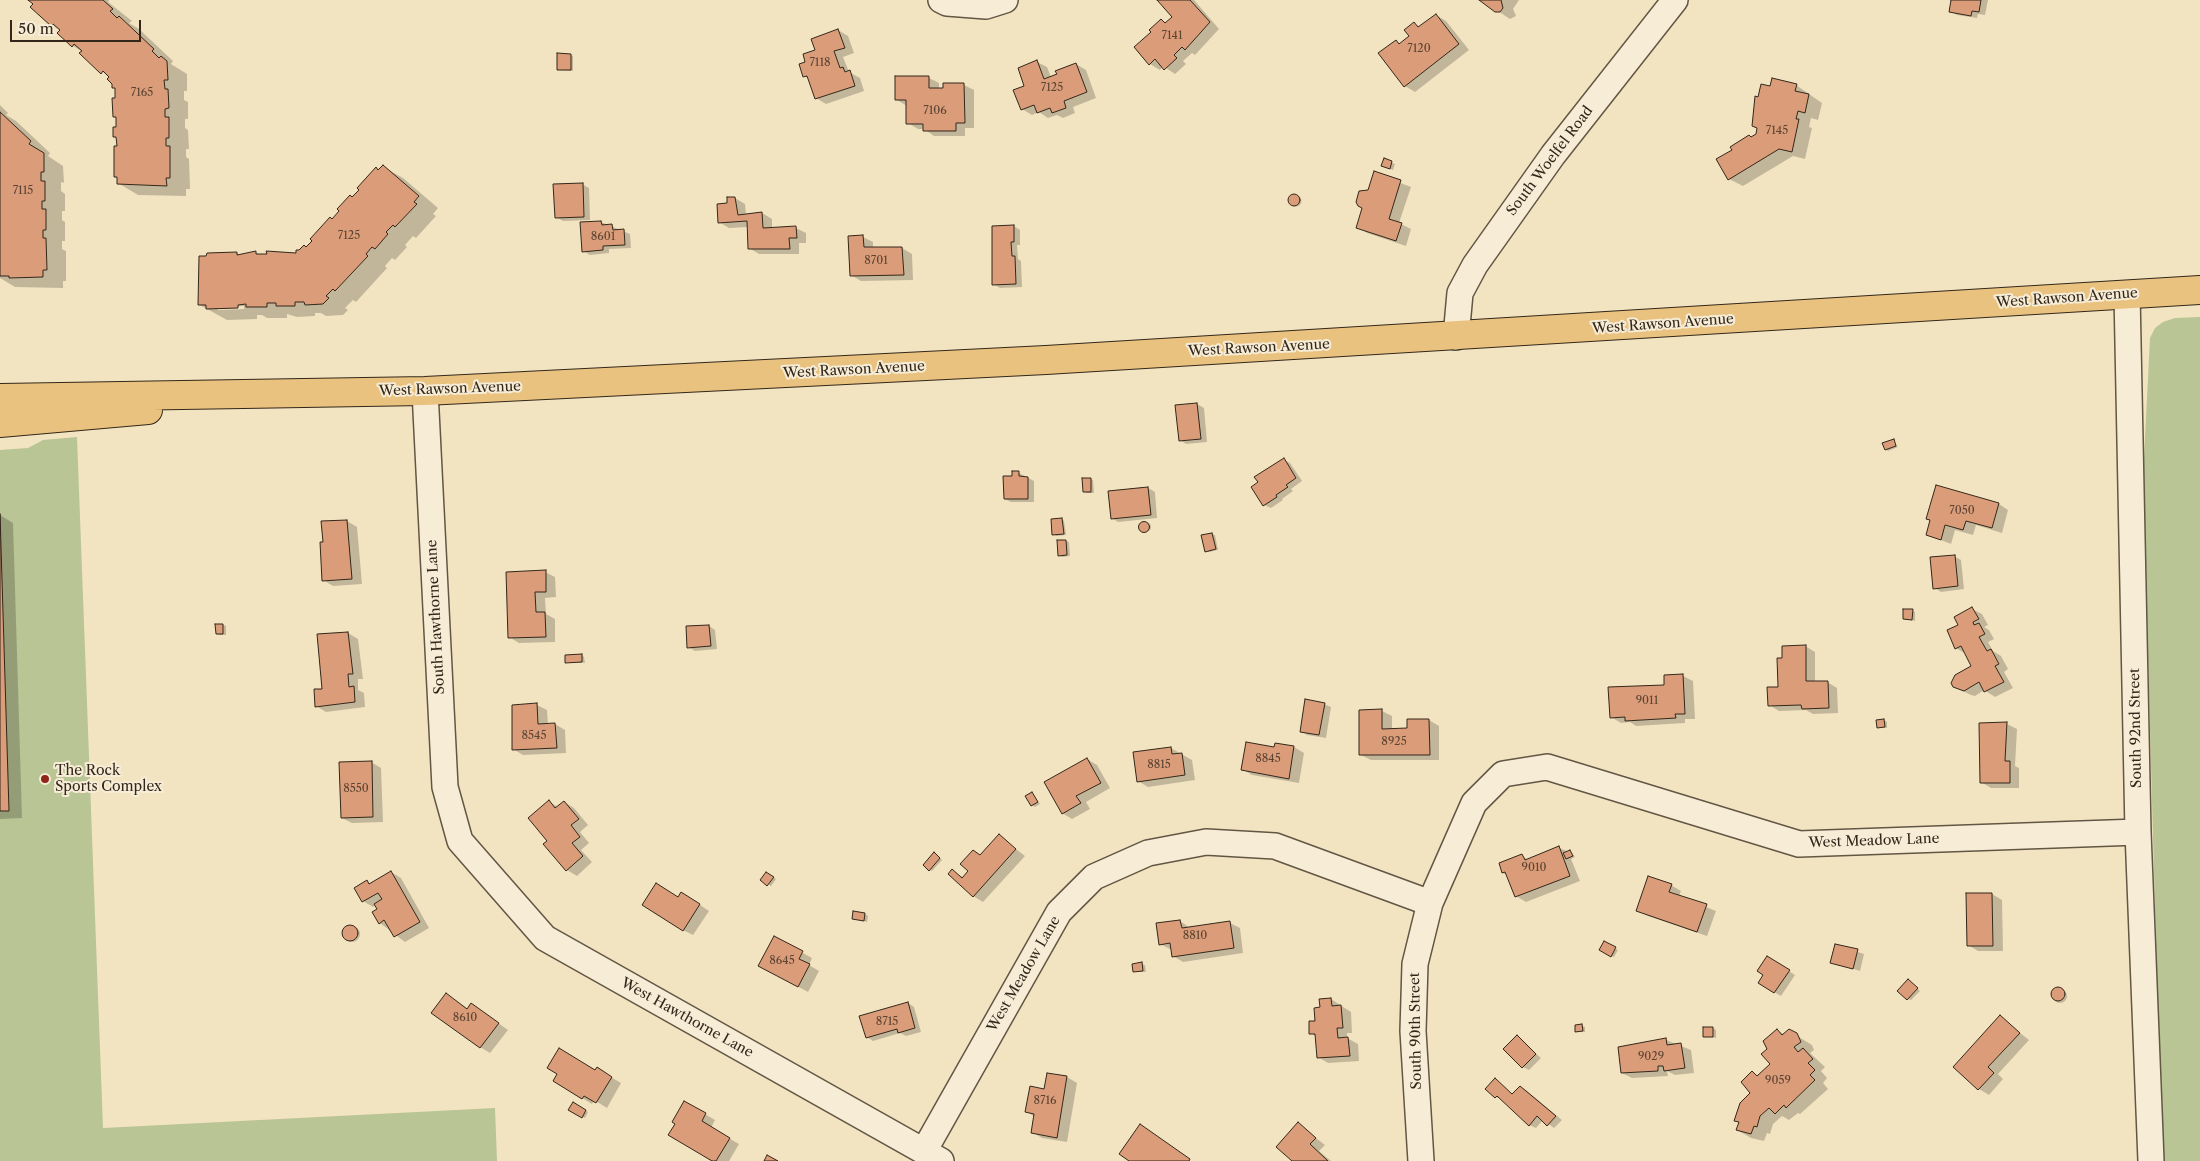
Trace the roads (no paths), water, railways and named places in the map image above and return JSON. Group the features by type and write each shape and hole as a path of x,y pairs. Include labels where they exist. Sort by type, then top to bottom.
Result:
{"main road":[{"name":"West Rawson Avenue","path":"0,398 86,395 425,391 1056,360 2200,290"},
{"name":"West Rawson Avenue","path":"0,423 316,393"}],"street":[{"path":"941,0 986,6 1005,0"},
{"name":"South Woelfel Road","path":"1456,337 1460,293 1475,265 1553,155 1675,0"},
{"name":"South 92nd Street","path":"2127,294 2138,832 2151,1161"},
{"name":"South Hawthorne Lane","path":"425,391 445,787 460,841"},
{"name":"West Meadow Lane","path":"1503,774 1547,767 1799,844 2138,832"},
{"name":"South 90th Street","path":"1421,1161 1413,1031 1415,964 1430,903 1474,803 1503,774"},
{"name":"West Hawthorne Lane","path":"460,841 545,938 932,1156"},
{"name":"West Meadow Lane","path":"932,1156 1059,912 1094,877 1148,853 1206,842 1275,846 1430,903"}],"place":[{"name":"The Rock Sports Complex","path":"45,779"}]}
